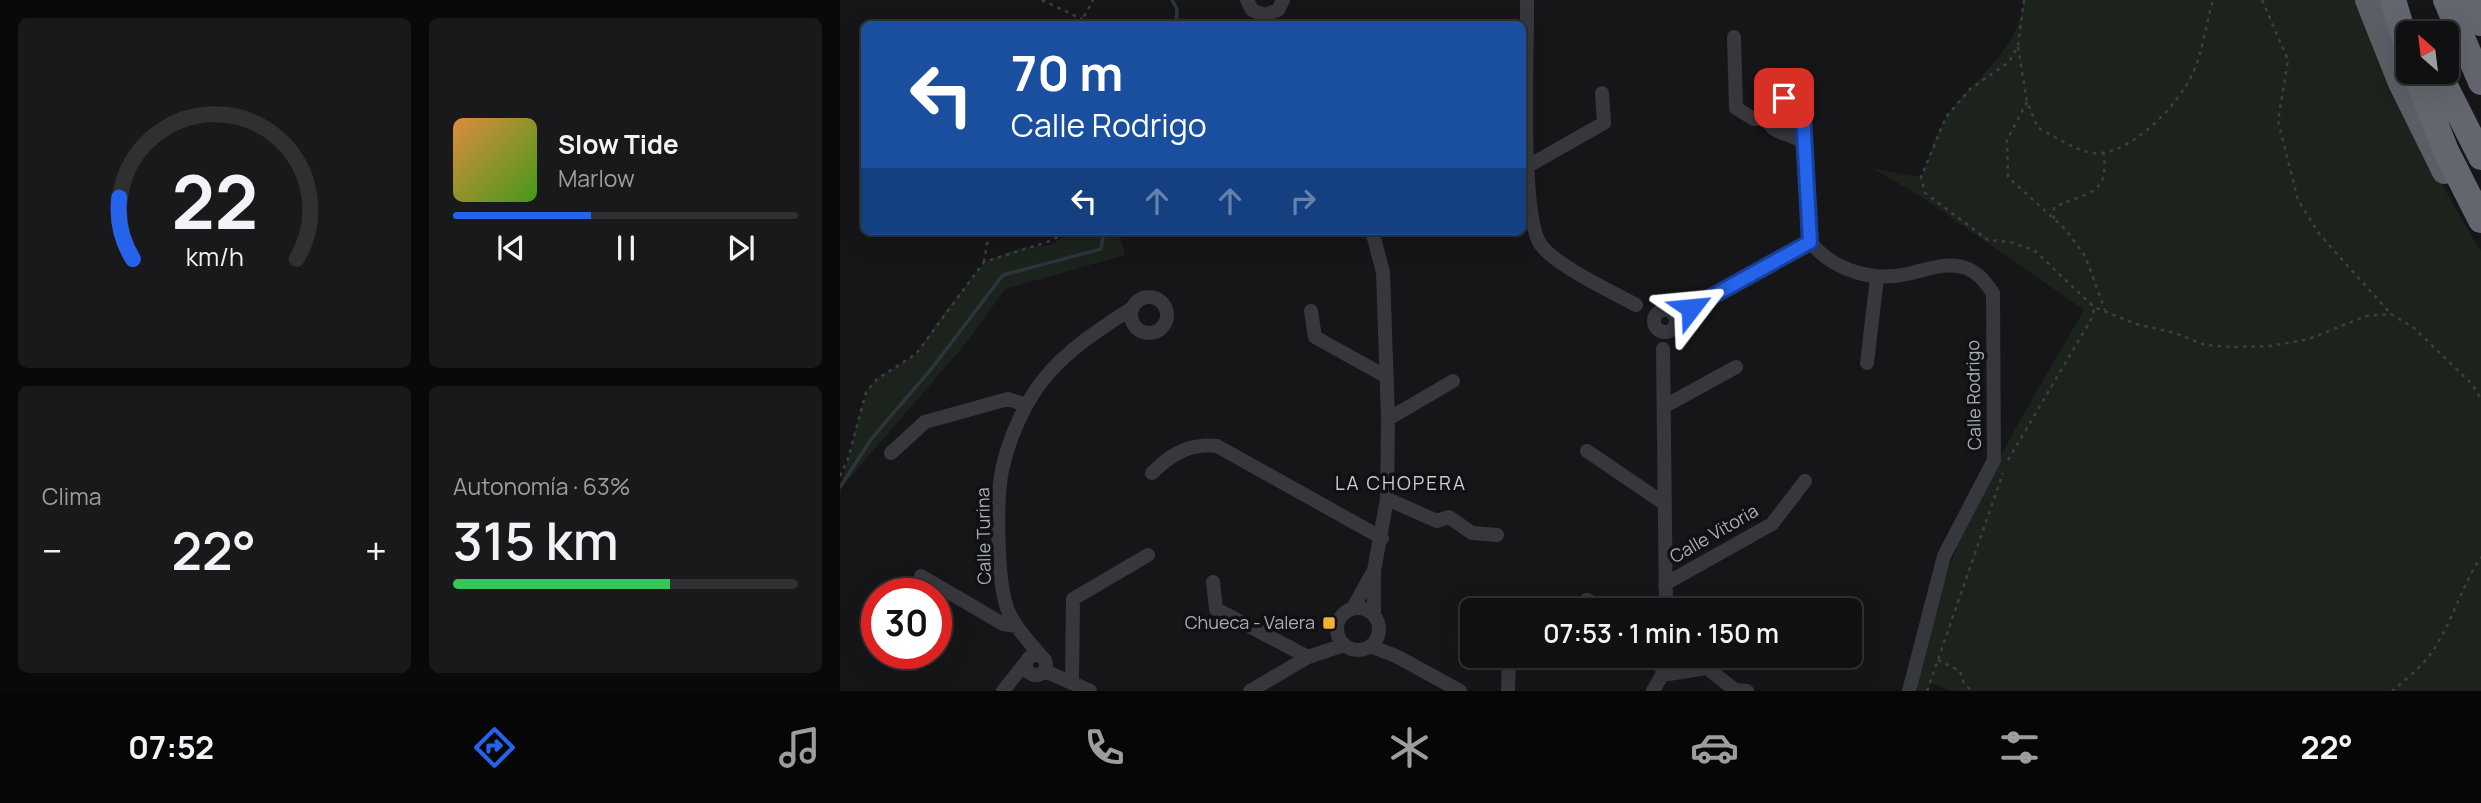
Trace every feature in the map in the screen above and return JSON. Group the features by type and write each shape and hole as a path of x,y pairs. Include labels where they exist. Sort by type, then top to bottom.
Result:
{"highway":[{"path":"2367,0 2400,83 2429,144 2481,234"},
{"path":"2393,0 2399,21"},
{"path":"2407,0 2416,21"},
{"path":"2446,0 2481,82"},
{"path":"2469,0 2481,23"},
{"path":"2420,84 2446,151 2481,220"},
{"path":"2444,84 2481,157"}],"street":[{"path":"1247,0 1254,19 1272,14 1286,1"},
{"path":"1526,49 1527,0"},
{"path":"1734,37 1736,108 1754,118 1767,117"},
{"path":"1528,166 1604,123 1602,93"},
{"path":"1802,141 1789,133 1774,131 1767,117 1772,103 1784,98 1797,103 1803,115 1802,141 1810,242 1822,256 1877,278 1867,363"},
{"path":"1526,121 1530,217 1542,247 1665,322 1810,242"},
{"path":"1789,133 1801,122"},
{"path":"1374,235 1383,272 1388,419 1388,499 1374,571 1374,614 1380,630 1396,656"},
{"name":"Calle Rodrigo","path":"1877,278 1941,266 1964,267 1982,277 1993,293 1994,460 1944,556 1909,691"},
{"name":"Calle Turina","path":"1044,668 1007,608 1002,578 999,523 1002,470 1026,405 1048,373 1085,340 1132,308"},
{"path":"1311,311 1315,337 1387,377"},
{"name":"Calle Vitoria","path":"1665,322 1666,598"},
{"path":"1665,406 1737,367"},
{"path":"1388,419 1453,382"},
{"path":"891,453 925,422 1008,399 1026,405"},
{"path":"1152,473 1166,459 1197,443 1217,446 1382,538"},
{"path":"1587,451 1665,504"},
{"name":"Calle Vitoria","path":"1665,584 1772,524 1805,481"},
{"path":"1388,499 1437,521 1450,517 1472,533 1497,535"},
{"path":"1003,691 1044,668 1073,599 1148,555"},
{"path":"1250,691 1275,685 1308,657 1337,628 1342,615 1353,608 1374,571"},
{"name":"Calle Turina","path":"921,576 1003,624 1020,631"},
{"path":"1213,582 1216,610 1308,657 1344,645"},
{"path":"1353,608 1367,609 1374,614"},
{"path":"1337,628 1344,645 1354,650 1370,646 1396,656 1460,691"},
{"path":"1370,646 1380,630"},
{"path":"1044,668 1090,691"},
{"path":"1508,691 1509,668"},
{"path":"1653,691 1663,668"},
{"path":"1662,675 1707,668 1735,690 1747,691"}],"path":[{"path":"1042,0 1082,19 1093,0"},
{"path":"2024,0 2018,47 2027,102 2039,128 2093,153 2139,138 2164,114 2193,73 2213,0"},
{"path":"2262,0 2288,60 2277,121 2298,200 2320,235 2391,314 2414,328 2473,384 2481,398"},
{"path":"2018,47 2008,62 1970,89 1946,117 1921,177 1925,193 1988,240 2010,242 2034,250 2062,272 2094,307 2205,345 2231,347 2309,339 2366,316 2391,314"},
{"path":"2027,102 2007,140 2008,177 2054,219 2085,256 2106,311"},
{"path":"2054,219 2054,207 2088,195 2101,185 2106,169 2103,150"},
{"path":"840,476 848,460 866,392 877,379 916,354 984,262 988,235"},
{"path":"984,262 1061,235"},
{"path":"1927,691 2010,452 2093,316 2094,307"},
{"path":"2392,691 2433,651 2449,621 2456,599 2481,557"},
{"path":"1938,660 1960,671 1964,684 1972,691"}],"shaded area":[{"path":"2024,0 2356,0 2413,128 2481,251 2481,691 1951,691 1931,683 1927,691 1917,691 1927,639 1941,589 1960,541 2006,446 2084,310 1920,196 1874,169 1921,177 1947,116 2004,50 2020,19"},
{"path":"1067,235 1119,235 1125,255 1005,289 966,343 841,488 840,502 840,489 866,392 877,379 916,354 945,311 987,260 1023,247 1050,245"}],"waterway":[{"path":"1172,0 1177,9 1176,21"},
{"path":"840,487 872,438 932,368 1003,275 1101,249 1103,235"}],"place":[{"name":"Chueca - Valera","path":"1329,623"}],"district":[{"name":"LA CHOPERA","path":"1401,483"}],"route":[{"path":"1691,308 1810,242 1802,141 1803,115 1797,103 1784,98"}]}
